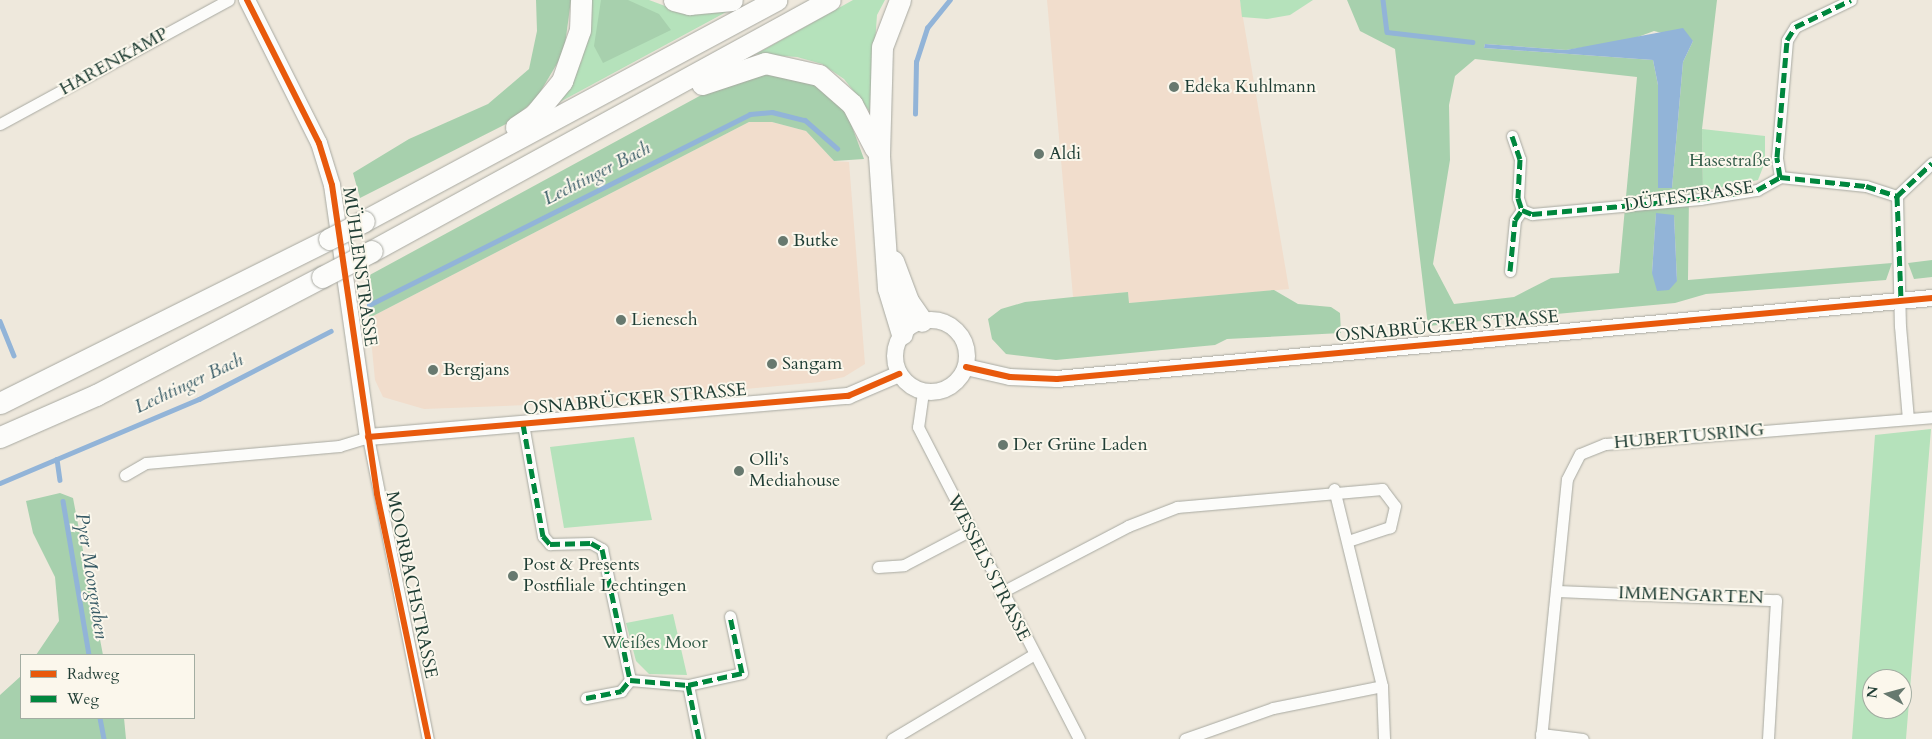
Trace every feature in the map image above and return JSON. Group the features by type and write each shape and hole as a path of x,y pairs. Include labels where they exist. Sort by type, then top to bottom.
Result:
{"highway":[{"path":"366,219 375,205 535,114 562,81 573,56 580,0"},
{"path":"674,0 689,4 732,0"},
{"path":"0,403 366,219 776,0"},
{"path":"0,437 20,429 372,251 830,0"},
{"path":"900,0 882,47 879,156 888,288 902,334"},
{"path":"672,87 697,86 764,63 803,69 818,75 852,104 879,156"},
{"path":"886,241 908,301 922,321"},
{"path":"0,447 20,429"}],"street":[{"name":"HARENKAMP","path":"0,124 228,0"},
{"name":"MÜHLENSTRASSE","path":"247,0 319,143 332,186 368,437"},
{"path":"1851,0 1795,27 1787,40 1777,157 1780,177 1866,186 1897,196"},
{"path":"1510,271 1515,220 1522,210 1520,160 1512,136"},
{"path":"1908,420 1897,196 1932,163"},
{"name":"DÜTESTRASSE","path":"1522,210 1532,214 1700,200 1757,190 1780,177"},
{"name":"OSNABRÜCKER STRASSE","path":"966,367 1010,377 1057,379 1932,298"},
{"path":"939,320 955,328 966,346 966,367 954,385 923,392 899,374 895,354 902,334 922,321 939,320"},
{"name":"OSNABRÜCKER STRASSE","path":"125,474 146,464 339,446 368,437 848,396 899,374"},
{"name":"WESSELS STRASSE","path":"923,392 918,427 1000,593 1079,739"},
{"name":"HUBERTUSRING","path":"1541,737 1557,591 1566,479 1580,454 1605,444 1932,417"},
{"path":"523,424 542,536 550,544 590,543 602,549 630,680"},
{"name":"MOORBACHSTRASSE","path":"368,437 428,739"},
{"path":"1000,593 1128,526 1177,507 1334,489 1382,489 1395,506 1390,527 1348,542"},
{"path":"1334,489 1382,686 1384,739"},
{"path":"878,567 904,565 969,531"},
{"name":"IMMENGARTEN","path":"1557,591 1776,600 1768,739"},
{"path":"630,680 688,685 742,673 730,616"},
{"path":"892,739 1033,655"},
{"path":"586,698 621,691 630,680"},
{"path":"688,685 700,739"},
{"path":"1185,739 1273,708 1382,686"},
{"path":"1541,737 1583,739"}],"shaded area":[{"path":"1047,0 1240,0 1289,289 1129,303 1128,292 1073,297"},
{"path":"749,122 772,122 806,131 834,161 849,162 865,364 844,377 820,382 608,402 424,409 383,397 375,380 369,318"}],"green space":[{"path":"536,0 571,0 564,52 536,99 508,123 360,198 353,173 409,139 488,104 529,69 537,31"},
{"path":"589,0 649,0 676,10 730,10 558,103 582,60"},
{"path":"601,0 628,0 659,14 671,30 603,63 594,46"},
{"path":"853,0 885,0 877,15 870,112 844,79 822,64 797,57 756,54"},
{"path":"1240,0 1313,0 1290,15 1267,19 1242,17"},
{"path":"1347,0 1717,0 1702,129 1703,191 1689,194 1688,280 1892,263 1886,280 1706,294 1675,303 1428,326 1395,49 1360,31","holes":["1654,31 1693,41 1683,62 1672,188 1658,188 1658,85 1653,60 1484,48 1485,44 1566,50 1627,41","1475,59 1637,77 1619,273 1551,278 1514,297 1454,304 1433,264 1450,160 1449,105 1455,76","1656,214 1674,216 1677,281 1652,273"]},
{"path":"772,73 818,84 847,113 864,159 834,161 806,131 772,122 749,122 369,318 366,277 729,80"},
{"name":"Hasestraße","path":"1702,129 1765,136 1765,162 1758,180 1703,191"},
{"path":"1932,260 1932,277 1914,279 1908,263"},
{"path":"1274,290 1298,304 1331,307 1340,313 1341,333 1227,339 1215,345 1056,360 1006,354 992,339 988,319 1001,309 1025,302 1073,297 1128,292 1129,303"},
{"path":"1931,429 1912,669 1862,669 1862,719 1908,719 1906,739 1852,739 1875,435"},
{"path":"634,437 652,520 564,528 550,447"},
{"path":"60,493 73,498 103,654 37,654 59,621 55,577 33,533 26,501"},
{"name":"Weißes Moor","path":"673,614 687,675 649,674 636,661 626,623"},
{"path":"20,677 20,719 124,719 126,739 0,739 0,695"}],"water":[{"path":"1683,28 1693,41 1683,62 1672,188 1658,188 1658,85 1653,60 1484,48 1485,44 1566,50"},
{"path":"1656,213 1674,215 1677,281 1669,290 1657,291 1652,273"}],"waterway":[{"name":"Lechtinger Bach","path":"915,114 916,62 927,28 950,0"},
{"path":"1383,0 1387,32 1472,42"},
{"name":"Lechtinger Bach","path":"369,305 750,114 772,112 805,120 837,148"},
{"name":"Lechtinger Bach","path":"0,321 14,355"},
{"name":"Lechtinger Bach","path":"0,483 199,399 331,331"},
{"name":"Pyer Moorgraben","path":"57,459 60,480"},
{"name":"Pyer Moorgraben","path":"63,501 89,654"},
{"name":"Pyer Moorgraben","path":"100,719 104,739"}],"marked path":[{"path":"1780,177 1777,157 1787,40 1795,27 1851,0"},
{"path":"1512,136 1520,159 1518,198 1522,210 1532,214 1700,199 1757,190 1780,177 1866,186 1897,196 1901,301"},
{"path":"1897,196 1932,163"},
{"path":"1510,271 1515,220 1522,210"},
{"path":"523,424 543,536 550,544 591,543 602,549 630,680 688,685 699,739"},
{"path":"688,685 742,673 730,616"},
{"path":"586,698 621,691 630,680"}],"cycle path":[{"path":"247,0 319,143 332,185 377,494 428,739"},
{"path":"966,367 1010,377 1057,379 1932,298"},
{"path":"368,437 848,396 899,374"}],"place":[{"name":"Edeka Kuhlmann","path":"1174,87"},
{"name":"Aldi","path":"1039,154"},
{"name":"Butke","path":"783,241"},
{"name":"Lienesch","path":"621,320"},
{"name":"Sangam","path":"772,364"},
{"name":"Bergjans","path":"433,370"},
{"name":"Der Grüne Laden","path":"1003,445"},
{"name":"Olli's Mediahouse","path":"739,471"},
{"name":"Post & Presents Postfiliale Lechtingen","path":"513,576"}]}
